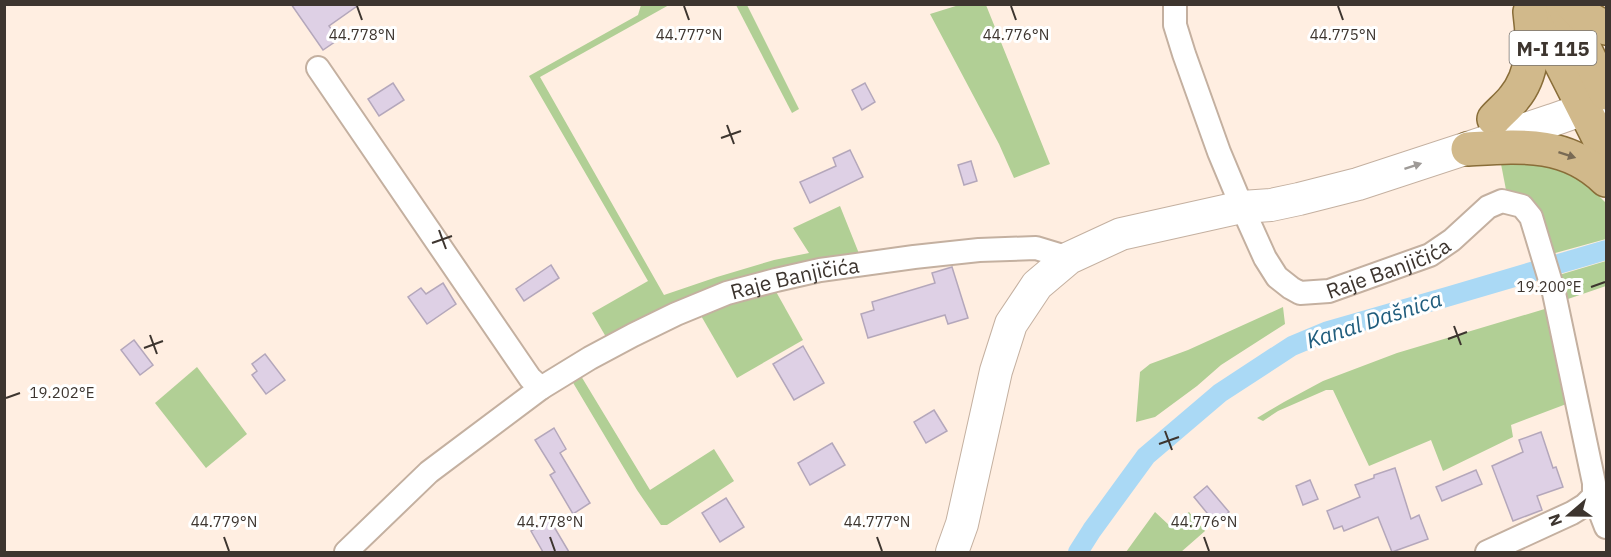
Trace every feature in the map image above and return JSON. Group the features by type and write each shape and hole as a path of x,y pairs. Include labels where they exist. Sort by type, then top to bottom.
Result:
{"main road":[{"path":"1494,119 1514,98 1524,83 1530,66 1533,45 1530,4"},
{"name":"M-I 115","path":"1530,4 1596,91"},
{"name":"M-I 115","path":"1563,4 1596,91 1606,152"},
{"path":"1571,4 1582,15 1606,28"},
{"path":"1242,207 1329,170 1494,119 1596,91"},
{"path":"952,552 962,524 996,371 1011,324 1037,285 1069,258 1121,234 1242,207 1299,200 1358,184 1468,149 1596,91"},
{"path":"1468,149 1518,146 1544,148 1578,159 1597,171 1606,180"}],"street":[{"name":"Raje Banjičića","path":"1174,4 1175,25 1184,54 1219,152 1242,207 1265,258 1277,277 1300,293 1329,291 1430,255 1452,240 1488,207 1502,201 1522,206 1531,217 1554,293 1594,496"},
{"path":"318,68 523,368 541,388"},
{"name":"Raje Banjičića","path":"346,552 429,472 541,388 590,358 676,314 727,293 820,270 979,250 1036,248 1069,258"},
{"path":"1487,552 1572,513 1594,496 1606,527"}],"green space":[{"path":"641,5 669,5 540,77 664,295 774,260 809,253 793,228 840,206 860,256 606,337 592,313 648,281 529,76 638,15"},
{"path":"736,5 747,5 799,109 792,113"},
{"path":"959,5 986,5 1050,164 1014,178 999,144 930,14"},
{"path":"1534,162 1560,170 1588,185 1606,203 1606,239 1548,255 1507,195 1501,164"},
{"path":"1606,261 1606,286 1565,300 1559,275"},
{"path":"774,288 803,340 737,378 700,314"},
{"path":"1283,307 1285,324 1221,365 1155,417 1136,422 1140,372 1150,364 1188,350"},
{"path":"1548,308 1569,403 1511,425 1513,437 1443,471 1431,440 1369,466 1333,390 1326,390 1278,411 1263,421 1257,418 1323,381 1397,353"},
{"path":"197,367 247,434 206,468 155,403"},
{"path":"581,376 650,490 714,449 734,481 667,525 661,525 637,490 572,381"},
{"path":"1155,512 1170,526 1189,512 1205,531 1181,552 1126,552"}],"building":[{"path":"291,4 360,4 329,26 339,39 323,50"},
{"path":"393,83 404,100 379,116 368,99"},
{"path":"865,83 875,102 862,110 852,90"},
{"path":"850,150 863,177 810,203 800,182 836,166 833,158"},
{"path":"971,161 977,181 964,185 958,165"},
{"path":"551,265 559,278 524,301 516,289"},
{"path":"952,267 968,318 948,324 945,315 868,338 861,314 874,310 872,302 935,283 932,273"},
{"path":"443,283 456,304 427,324 408,297 421,288 426,294"},
{"path":"134,340 153,365 140,375 121,350"},
{"path":"803,346 824,383 794,400 773,364"},
{"path":"265,354 285,380 266,394 252,375 257,371 252,364"},
{"path":"934,410 947,431 926,443 914,422"},
{"path":"554,428 566,449 560,453 590,503 573,514 550,475 555,472 535,440"},
{"path":"1541,432 1553,468 1556,467 1563,487 1537,496 1542,510 1513,521 1492,466 1523,452 1519,440"},
{"path":"832,443 845,465 810,485 798,463"},
{"path":"1395,468 1411,519 1419,515 1428,539 1392,552 1378,517 1344,531 1342,526 1334,529 1327,511 1360,497 1355,485"},
{"path":"1476,470 1482,484 1442,501 1436,487"},
{"path":"1310,480 1318,499 1303,505 1296,486"},
{"path":"1207,486 1229,512 1216,524 1194,497"},
{"path":"726,498 744,527 720,542 702,513"},
{"path":"550,520 569,552 543,552 531,531"}],"waterway":[{"name":"Kanal Dašnica","path":"1078,552 1146,456 1220,393 1292,346 1328,331 1606,250"}]}
